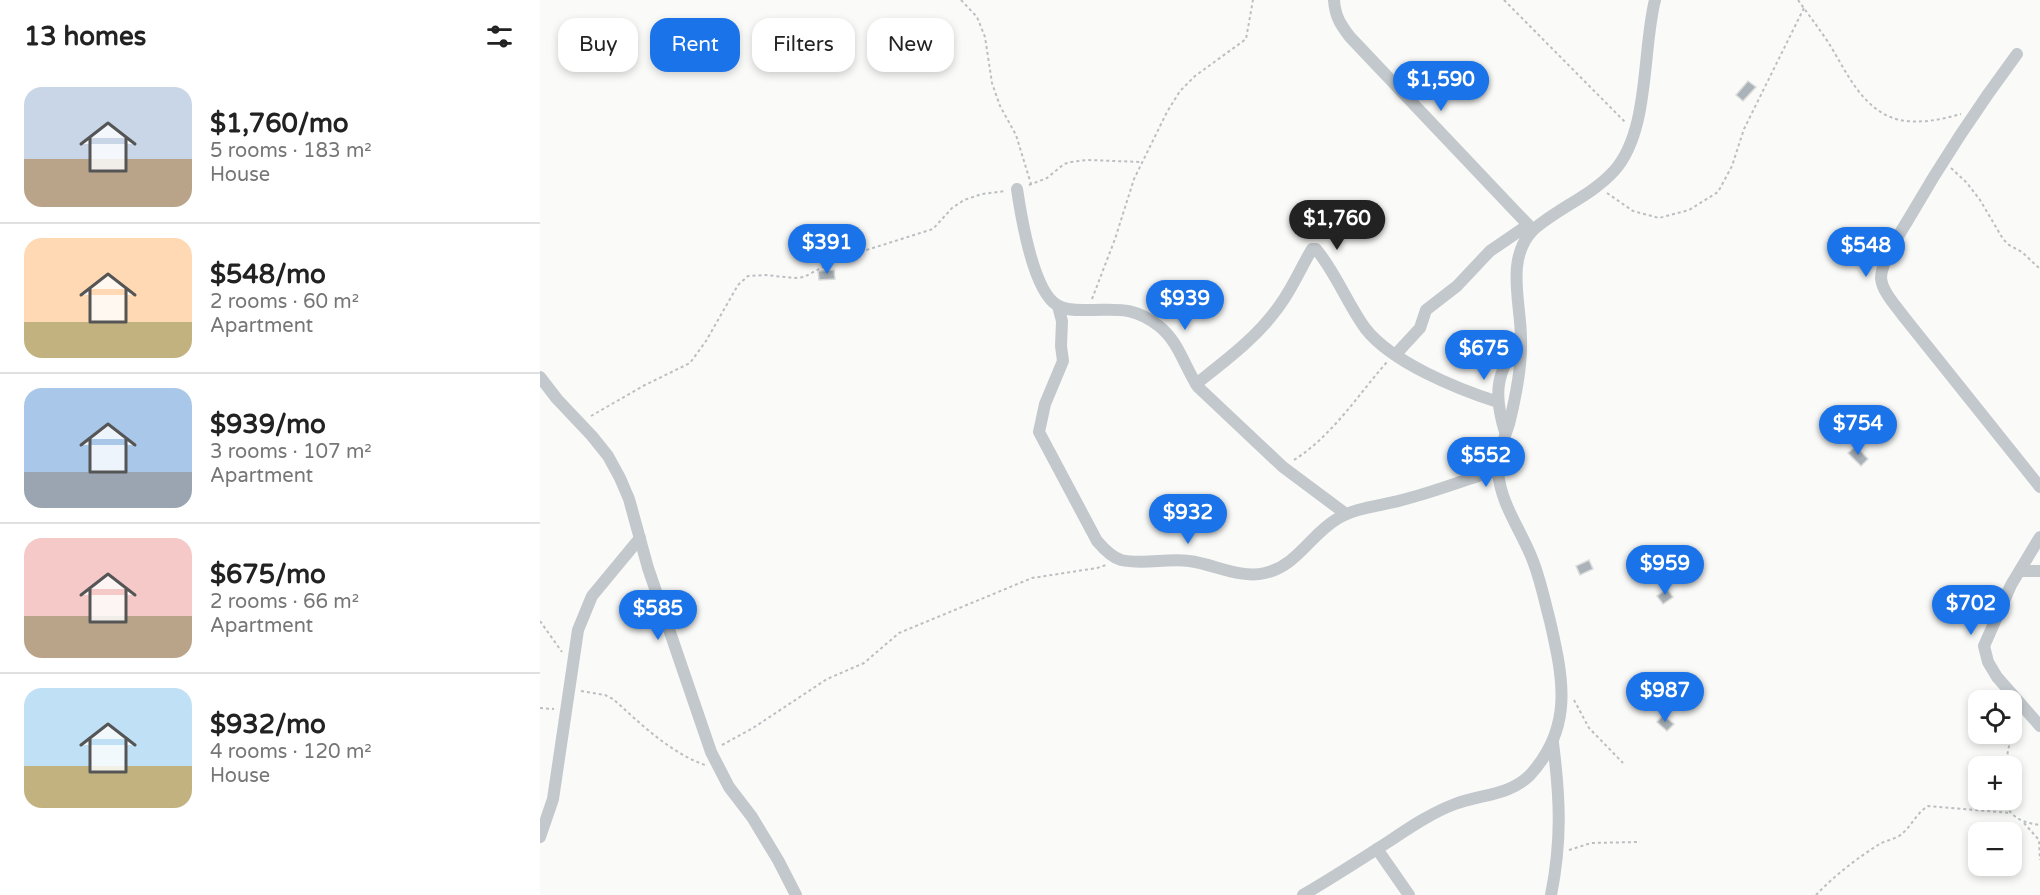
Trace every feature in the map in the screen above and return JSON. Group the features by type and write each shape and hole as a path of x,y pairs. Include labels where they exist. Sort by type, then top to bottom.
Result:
{"street":[{"path":"1334,0 1335,15 1350,37 1530,227"},
{"path":"1396,354 1420,327 1426,310 1457,286 1490,251 1597,186 1613,172 1625,156 1636,133 1655,0"},
{"path":"2017,54 1975,110 1943,160 1896,240 1885,262 1881,278 1885,290 1904,317 2040,487"},
{"path":"1017,189 1022,226 1035,271 1044,288 1058,306 1062,321 1061,369 1045,404 1039,432 1096,540 1108,553 1120,560 1192,561 1240,573 1264,574 1280,568 1294,558 1326,526 1346,514 1403,500 1498,470"},
{"path":"1530,227 1519,253 1516,273 1521,339 1520,373 1498,470 1508,512 1531,555 1540,580 1562,682 1558,723 1553,743 1560,802 1558,854 1552,890 1543,895"},
{"path":"1196,384 1248,342 1277,310 1296,281 1312,249 1316,249 1329,266 1366,329 1382,345 1431,376 1498,402"},
{"path":"1058,306 1088,310 1118,308 1140,315 1158,325 1176,345 1196,384 1284,467 1346,514"},
{"path":"1506,433 1498,402 1499,376 1521,339"},
{"path":"540,377 608,456 620,478 633,509 640,538 711,752 719,770 768,843 796,895"},
{"path":"2009,690 1988,662 1984,646 2006,595 2040,537"},
{"path":"540,837 553,799 578,630 592,596 640,538"},
{"path":"2020,571 2040,571"},
{"path":"2022,706 2040,726"},
{"path":"1304,895 1422,820 1456,804 1501,793 1515,786 1529,776 1553,743"},
{"path":"1377,849 1409,895"}],"path":[{"path":"961,0 977,17 985,37 992,83 1005,116 1016,135 1031,184"},
{"path":"1088,310 1134,179 1167,112 1180,91 1195,76 1246,39 1252,0"},
{"path":"1504,0 1636,133"},
{"path":"1798,0 1854,86 1870,105 1905,121 1935,120 1975,110"},
{"path":"1597,186 1633,211 1659,218 1689,210 1718,192 1732,166 1744,129 1804,8"},
{"path":"580,422 690,363 706,341 738,285 748,276 765,274 804,277 838,259 933,229 952,208 964,200 1031,184 1047,178 1064,164 1087,160 1142,162"},
{"path":"1943,160 1967,183 2009,245 2022,252 2040,269"},
{"path":"1284,467 1307,451 1351,408 1386,362 1396,354"},
{"path":"711,752 753,728 827,679 864,663 899,633 1032,578 1096,568 1120,560"},
{"path":"540,621 573,666"},
{"path":"1562,682 1589,728 1623,763"},
{"path":"568,689 595,693 613,699 672,749 688,759 719,770"},
{"path":"540,708 566,710"},
{"path":"1816,895 1880,844 1906,831 1922,810 1928,806 2011,813"},
{"path":"2009,810 2039,840 2040,860"},
{"path":"2022,821 2040,825"},
{"path":"1558,854 1591,843 1640,842"}],"building":[{"path":"1748,81 1756,87 1743,101 1736,95"},
{"path":"834,270 835,279 819,280 818,271"},
{"path":"1856,446 1868,459 1861,466 1848,453"},
{"path":"1589,560 1593,569 1580,575 1576,566"},
{"path":"1667,589 1673,597 1663,604 1657,596"},
{"path":"1663,715 1674,724 1667,731 1657,722"}]}
